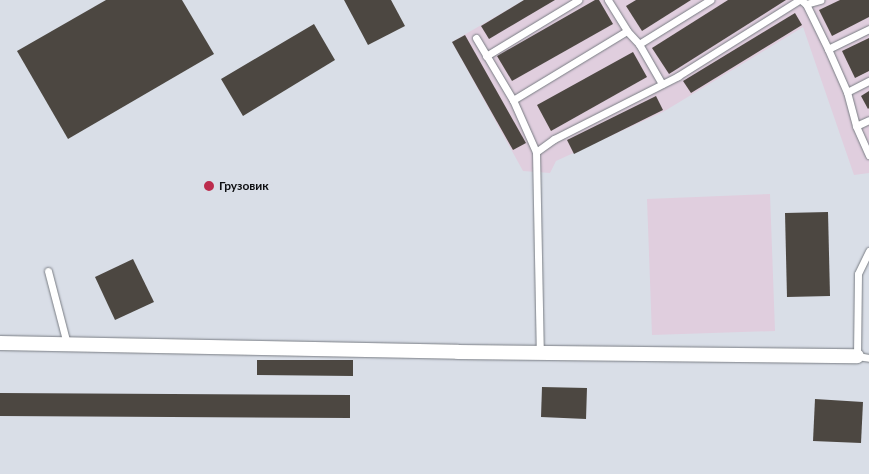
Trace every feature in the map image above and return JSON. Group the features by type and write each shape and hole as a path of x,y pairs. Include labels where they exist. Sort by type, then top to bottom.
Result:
{"street":[{"path":"0,343 863,357"}],"lane":[{"path":"486,56 578,0"},
{"path":"619,0 610,2 628,31 639,44 662,84"},
{"path":"639,44 710,0"},
{"path":"536,152 554,139 662,84 802,2 820,0"},
{"path":"802,2 828,49 847,92 856,126 869,155"},
{"path":"828,49 869,29"},
{"path":"513,100 628,31"},
{"path":"476,38 513,100 536,152 540,353"},
{"path":"847,92 869,81"},
{"path":"856,126 869,120"},
{"path":"863,357 858,274 869,252"},
{"path":"48,272 67,344"}],"shaded area":[{"path":"524,0 869,0 869,173 854,175 803,27 663,112 556,161 550,173 523,171 452,42"},
{"path":"770,194 775,331 652,335 647,199"}],"building":[{"path":"106,0 182,0 214,54 68,139 17,51"},
{"path":"344,0 391,0 405,26 368,45"},
{"path":"524,0 555,0 489,39 481,26"},
{"path":"595,0 599,0 613,24 512,81 497,56"},
{"path":"636,0 691,0 642,31 626,6"},
{"path":"728,0 786,0 669,74 652,48"},
{"path":"840,0 869,0 869,17 832,36 819,10"},
{"path":"795,13 802,25 691,93 683,81"},
{"path":"314,24 335,60 243,116 221,79"},
{"path":"465,35 526,143 513,150 452,42"},
{"path":"869,38 869,71 855,78 842,51"},
{"path":"633,52 647,77 551,131 537,105"},
{"path":"869,91 869,108 868,109 861,96"},
{"path":"656,96 663,110 574,154 567,140"},
{"path":"828,212 830,296 787,297 785,213"},
{"path":"133,259 154,302 115,320 95,277"},
{"path":"257,360 353,360 353,376 257,375"},
{"path":"542,387 587,388 586,419 541,417"},
{"path":"0,393 350,395 350,418 0,416"},
{"path":"815,399 863,402 861,443 813,441"}],"place":[{"name":"Грузовик","path":"209,186"}]}
